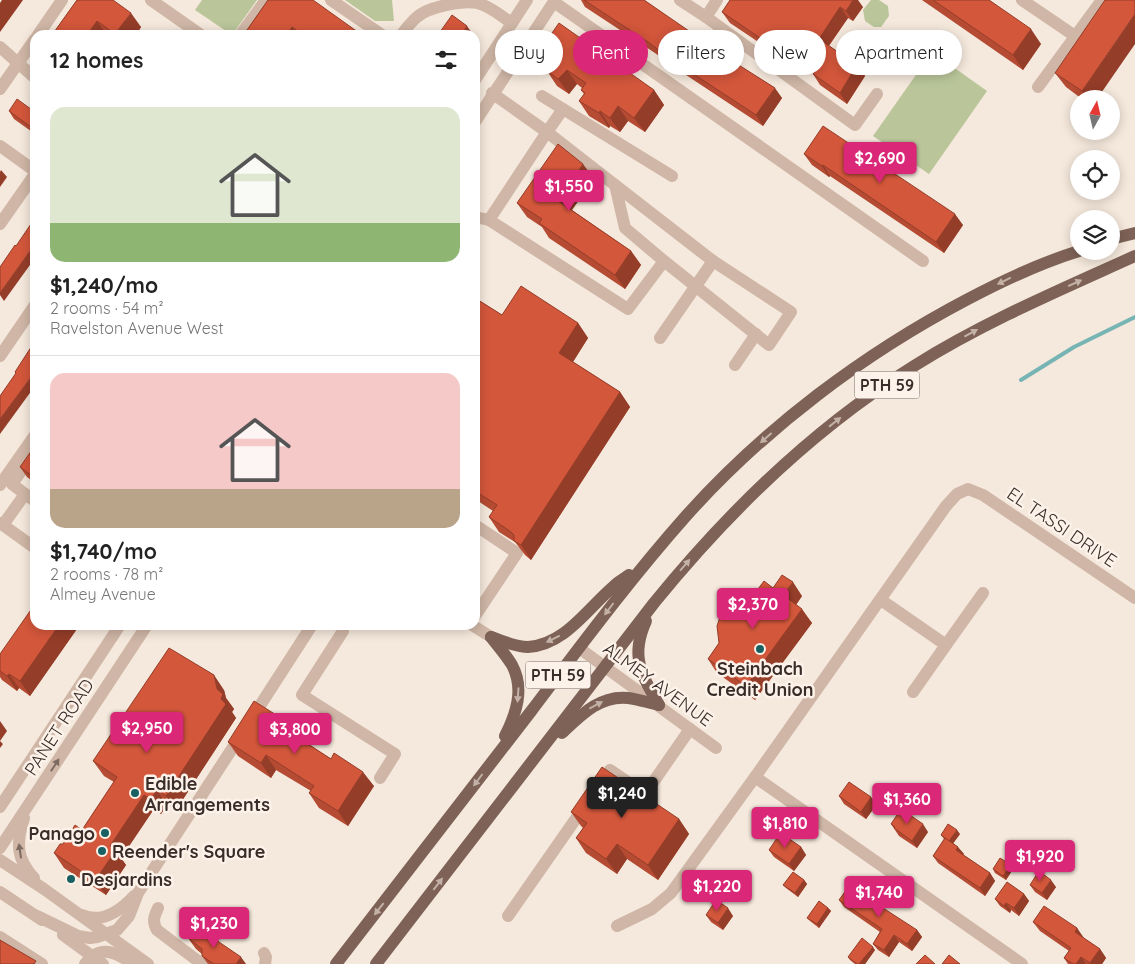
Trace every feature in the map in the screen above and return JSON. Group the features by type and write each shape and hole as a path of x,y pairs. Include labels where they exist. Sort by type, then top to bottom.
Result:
{"main road":[{"path":"1120,237 1135,233"},
{"name":"PTH 59","path":"336,964 624,588 687,515 743,458 803,407 893,341 957,304 1036,265 1070,254"},
{"name":"PTH 59","path":"376,964 654,602 689,560 747,499 834,422 913,367 979,329 1053,292 1135,256"},
{"path":"491,637 517,646 528,647 547,643 562,635 597,604 613,586 644,565"},
{"path":"654,602 642,630 637,653 638,664 643,677 659,705"},
{"path":"491,637 512,665 517,677 519,690 515,713 496,757"},
{"path":"533,760 582,713 601,702 629,698 659,705"}],"street":[{"path":"41,30 62,0"},
{"path":"151,0 194,30"},
{"path":"244,30 266,0"},
{"path":"331,0 375,30"},
{"path":"480,72 527,0"},
{"path":"680,0 855,125 877,94"},
{"path":"706,17 717,0"},
{"path":"1022,0 1075,36"},
{"path":"480,114 554,1 923,261"},
{"path":"405,30 418,16 437,7 464,2 477,3 512,22"},
{"path":"1038,87 1075,36 1095,2"},
{"path":"0,89 30,46"},
{"path":"0,47 30,74"},
{"path":"492,94 547,132 616,185 713,261 791,312 769,345 625,228 616,185"},
{"path":"542,96 672,176"},
{"path":"489,220 563,109"},
{"path":"0,146 30,168"},
{"path":"0,224 30,179"},
{"path":"480,218 489,220 628,310 664,260"},
{"path":"660,338 713,261"},
{"path":"0,356 30,312"},
{"path":"735,365 756,334"},
{"path":"0,485 30,442"},
{"path":"30,458 12,484 30,497 2,524 30,544"},
{"name":"EL TASSI DRIVE","path":"881,600 946,506 957,494 968,490 983,494 1135,598"},
{"path":"480,528 517,553 480,608"},
{"path":"912,692 983,593"},
{"path":"617,926 652,909 671,893 881,600 946,645"},
{"name":"PANET ROAD","path":"0,808 117,630"},
{"name":"PANET ROAD","path":"0,848 144,630"},
{"path":"0,892 32,913 78,936 90,938 117,930 129,916 138,893 309,630"},
{"path":"338,630 302,694 395,754 380,778"},
{"path":"480,630 491,637"},
{"name":"ALMEY AVENUE","path":"579,648 716,748"},
{"path":"508,916 610,770 645,794 690,729"},
{"path":"755,777 1022,964"},
{"path":"28,806 19,840 19,853 24,868 44,889"},
{"path":"0,860 44,889 148,964"},
{"path":"73,910 89,918 108,916 123,908 138,893"},
{"path":"0,903 32,913 88,960 103,964"},
{"path":"158,908 153,924 157,930 202,964"},
{"path":"0,936 42,964"},
{"path":"88,960 99,952 106,951 115,953 133,964"}],"green space":[{"path":"202,0 257,0 236,30 225,30 195,10"},
{"path":"345,0 392,0 394,21 375,21"},
{"path":"871,0 879,0 888,6 889,16 881,27 874,27 865,21 863,10"},
{"path":"962,73 987,91 929,174 873,136 916,75 962,75"}],"building":[{"path":"77,0 113,0 131,13 118,30 109,30 97,21 91,30 56,30"},
{"path":"268,0 313,0 355,30 296,30 292,27 290,30 247,30"},
{"path":"584,0 644,0 688,30 658,30 658,50 648,42 648,30 630,30"},
{"path":"730,0 853,0 846,11 840,7 825,30 754,30 754,34 722,12"},
{"path":"933,0 989,0 1031,29 1013,55"},
{"path":"1105,0 1135,0 1135,14 1083,90 1055,73"},
{"path":"452,15 467,26 464,30 441,30"},
{"path":"559,23 573,33 573,74 567,70 563,74 563,30 554,30"},
{"path":"826,44 836,51 836,75 851,75 840,93 814,75 826,75"},
{"path":"744,68 775,88 756,115 695,75 744,75"},
{"path":"552,75 562,75 558,79"},
{"path":"574,75 633,75 654,90 634,118 618,106 610,118 579,101 585,93 581,90 586,83"},
{"path":"17,99 30,108 30,126 9,111"},
{"path":"823,126 955,214 936,242 804,154"},
{"path":"558,144 583,164 558,201 631,251 615,275 539,223 542,219 517,203"},
{"path":"30,225 30,251 0,293 0,267"},
{"path":"521,286 578,323 559,353 620,392 521,545 514,541 514,535 511,532 489,517 497,505 480,494 480,301 502,315"},
{"path":"30,349 30,379 0,419 0,396"},
{"path":"30,453 30,474 20,467"},
{"name":"Steinbach Credit Union","path":"782,575 793,582 783,595 802,609 746,686 708,659 719,643 717,626 722,611 735,600 752,597 764,581 773,588"},
{"path":"30,611 30,630 56,630 20,681 0,671 0,654"},
{"path":"169,648 214,675 217,689 223,694 221,699 226,704 166,796 157,790 151,799 144,795 110,846 116,850 95,881 54,853 60,844 63,844 75,825 82,830 117,777 93,761"},
{"path":"254,701 289,723 285,729 331,759 334,753 363,772 338,811 309,793 314,786 266,755 261,763 228,742"},
{"path":"602,767 679,819 648,865 617,844 606,859 576,838 587,823 571,812"},
{"path":"849,782 871,797 861,812 839,796"},
{"path":"882,783 894,792 886,802 874,794"},
{"path":"901,809 923,824 912,841 891,824"},
{"path":"948,824 957,830 949,841 941,835"},
{"path":"779,835 787,840 788,838 801,847 789,864 769,850"},
{"path":"945,838 958,847 956,850 990,873 980,888 933,856"},
{"path":"1000,858 1011,865 1003,876 993,869"},
{"path":"1039,871 1051,880 1042,893 1030,885"},
{"path":"793,872 804,880 795,893 783,885"},
{"path":"1007,882 1024,894 1014,908 1006,903 1004,906 995,899"},
{"path":"849,886 917,930 907,944 894,935 884,950 873,944 882,929 839,900"},
{"path":"716,900 728,908 718,923 706,915"},
{"path":"819,901 828,908 817,924 807,918"},
{"path":"1044,906 1077,928 1075,932 1100,949 1090,963 1081,957 1076,964 1073,964 1064,958 1071,948 1033,922"},
{"path":"197,927 241,957 236,964 214,964 202,956 202,949 188,938"},
{"path":"862,938 873,947 857,964 848,957"},
{"path":"0,940 36,961 34,964 0,964"},
{"path":"925,955 935,964 916,964"},
{"path":"949,955 960,964 942,964"}],"waterway":[{"path":"1021,380 1074,347 1135,317"}],"place":[{"name":"Steinbach Credit Union","path":"760,649"},
{"name":"Edible Arrangements","path":"135,793"},
{"name":"Panago","path":"105,833"},
{"name":"Reender's Square","path":"102,851"},
{"name":"Desjardins","path":"71,879"}]}
